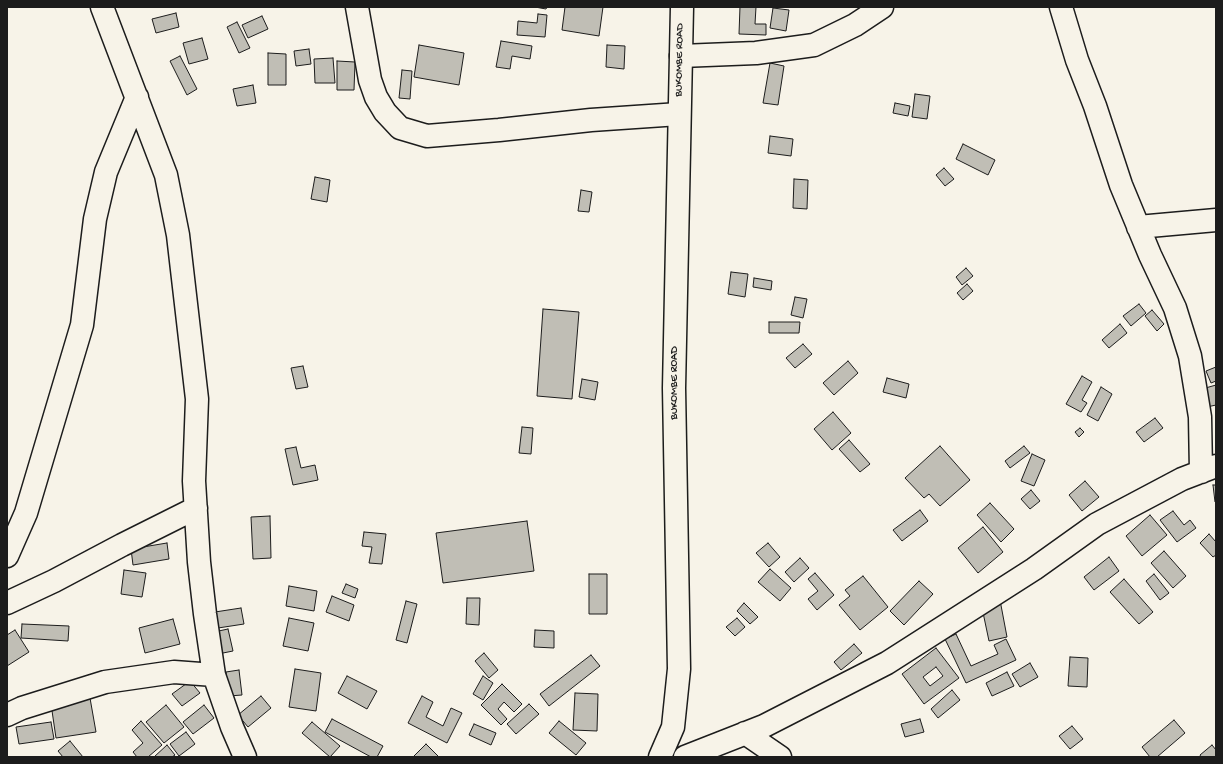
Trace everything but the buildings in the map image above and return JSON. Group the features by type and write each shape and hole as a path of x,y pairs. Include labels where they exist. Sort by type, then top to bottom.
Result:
{"street":[{"path":"102,7 166,175 178,235 197,399 194,481 199,562 214,675 232,727 245,757"},
{"path":"357,7 370,80 376,97 385,112 400,128 427,136 591,120 679,114"},
{"name":"BUKOMBE ROAD","path":"660,757 673,727 679,669 674,388 682,7"},
{"path":"680,56 756,53 814,45 855,25 882,7"},
{"path":"685,757 764,726 888,664 1034,569 1097,524 1182,479 1208,469 1190,356 1175,308 1150,255 1121,185 1095,106 1077,60 1061,7"},
{"path":"7,556 26,513 82,325 95,219 106,172 137,97"},
{"path":"1138,227 1216,220"},
{"path":"7,603 54,581 196,508"},
{"path":"7,715 22,708 105,682 174,672 214,675"},
{"path":"745,733 780,757"}]}
